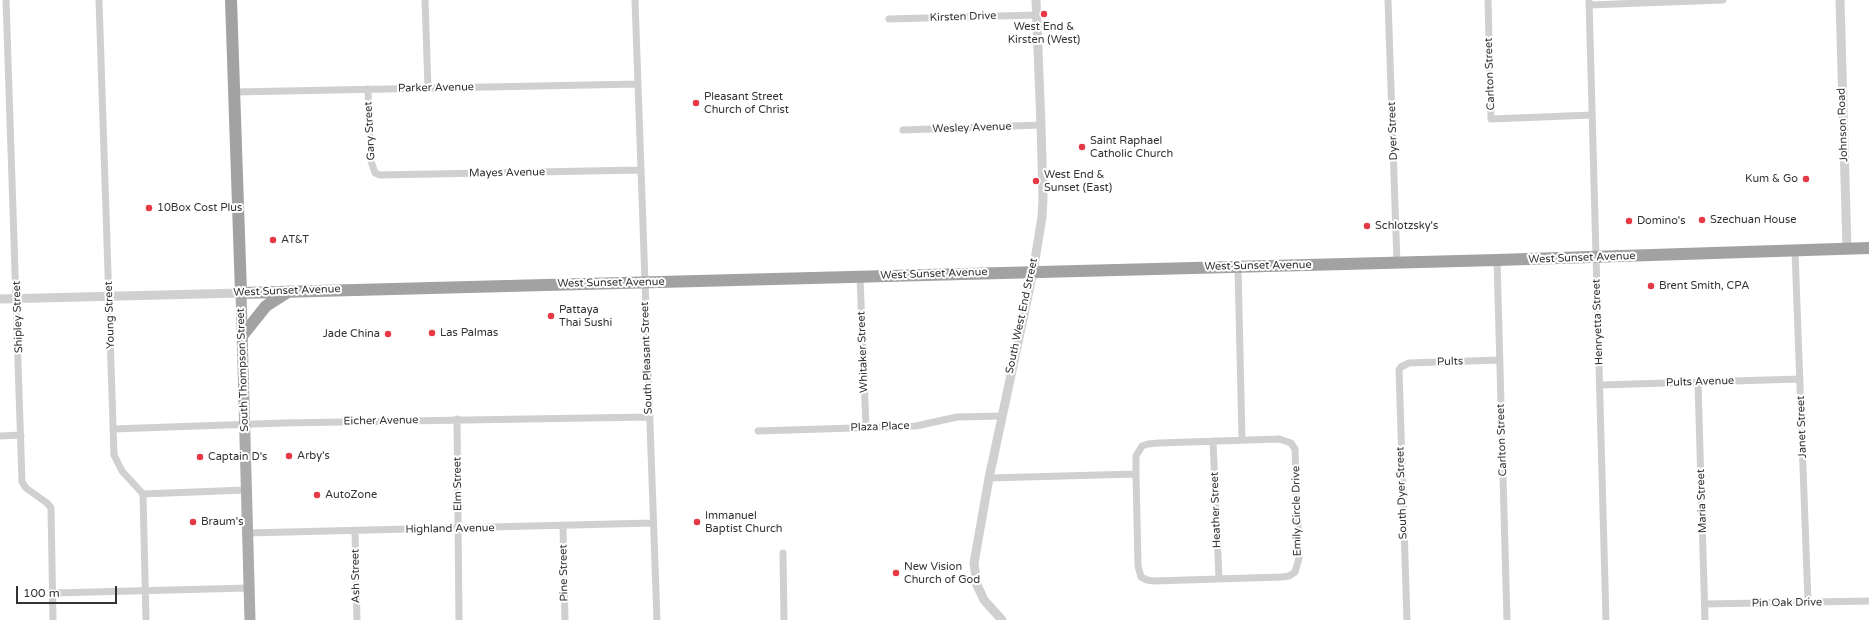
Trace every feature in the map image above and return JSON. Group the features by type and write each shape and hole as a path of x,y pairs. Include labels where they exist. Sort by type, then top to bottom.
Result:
{"highway":[{"name":"South Thompson Street","path":"231,0 241,292"},
{"name":"West Sunset Avenue","path":"241,292 1397,263 1869,248"},
{"path":"242,336 266,306 291,291"}],"main road":[{"name":"South Thompson Street","path":"241,292 250,620"}],"street":[{"name":"Shipley Street","path":"6,0 18,299 22,482 26,488 47,503 51,508 53,620"},
{"name":"Young Street","path":"99,0 110,296 114,455 117,464 143,494"},
{"path":"425,0 428,88"},
{"name":"South Pleasant Street","path":"635,0 657,620"},
{"name":"South West End Street","path":"1002,620 984,600 977,585 975,574 975,551 1032,272 1043,199 1036,0"},
{"name":"Dyer Street","path":"1388,0 1397,263"},
{"name":"Carlton Street","path":"1488,0 1491,119 1592,115"},
{"path":"1589,3 1723,0"},
{"name":"Johnson Road","path":"1840,0 1847,249"},
{"name":"Henryetta Street","path":"1589,3 1606,620"},
{"name":"Kirsten Drive","path":"889,19 1036,15"},
{"name":"Parker Avenue","path":"235,92 638,84"},
{"name":"Gary Street","path":"368,90 371,161 375,173"},
{"name":"Wesley Avenue","path":"903,130 1041,125"},
{"name":"Mayes Avenue","path":"375,173 386,176 640,170"},
{"name":"Janet Street","path":"1795,251 1808,602"},
{"name":"Carlton Street","path":"1497,260 1507,620"},
{"path":"1238,267 1242,440"},
{"name":"Whitaker Street","path":"860,277 866,427"},
{"name":"West Sunset Avenue","path":"0,299 241,292"},
{"name":"Pults","path":"1401,366 1409,363 1500,360"},
{"name":"South Dyer Street","path":"1401,366 1398,374 1407,620"},
{"name":"Pults Avenue","path":"1600,386 1800,379"},
{"name":"Maria Street","path":"1698,382 1705,620"},
{"name":"Plaza Place","path":"758,430 916,426 956,417 1002,416"},
{"name":"Eicher Avenue","path":"113,429 457,419 649,417"},
{"name":"Elm Street","path":"457,419 459,620"},
{"path":"0,436 22,435"},
{"name":"Emily Circle Drive","path":"1285,440 1291,443 1295,449 1298,566 1295,572 1289,576 1154,581 1147,580 1142,576 1138,566 1136,474 1138,452 1148,444 1213,441 1285,440"},
{"name":"Heather Street","path":"1213,441 1219,579"},
{"path":"989,478 1136,474"},
{"path":"146,620 143,494 246,490"},
{"name":"Highland Avenue","path":"247,533 653,523"},
{"name":"Pine Street","path":"563,526 565,620"},
{"name":"Ash Street","path":"355,531 357,620"},
{"path":"783,553 784,620"},
{"path":"53,593 249,588"},
{"name":"Pin Oak Drive","path":"1705,604 1869,601"}],"place":[{"name":"West End & Kirsten (West)","path":"1044,14"},
{"name":"Pleasant Street Church of Christ","path":"696,103"},
{"name":"Saint Raphael Catholic Church","path":"1082,147"},
{"name":"Kum & Go","path":"1806,179"},
{"name":"West End & Sunset (East)","path":"1036,181"},
{"name":"10Box Cost Plus","path":"149,208"},
{"name":"Szechuan House","path":"1702,220"},
{"name":"Domino's","path":"1629,221"},
{"name":"Schlotzsky's","path":"1367,226"},
{"name":"AT&T","path":"273,240"},
{"name":"Brent Smith, CPA","path":"1651,286"},
{"name":"Pattaya Thai Sushi","path":"551,316"},
{"name":"Las Palmas","path":"432,333"},
{"name":"Jade China","path":"388,334"},
{"name":"Arby's","path":"289,456"},
{"name":"Captain D's","path":"200,457"},
{"name":"AutoZone","path":"317,495"},
{"name":"Braum's","path":"193,522"},
{"name":"Immanuel Baptist Church","path":"697,522"},
{"name":"New Vision Church of God","path":"896,573"}]}
